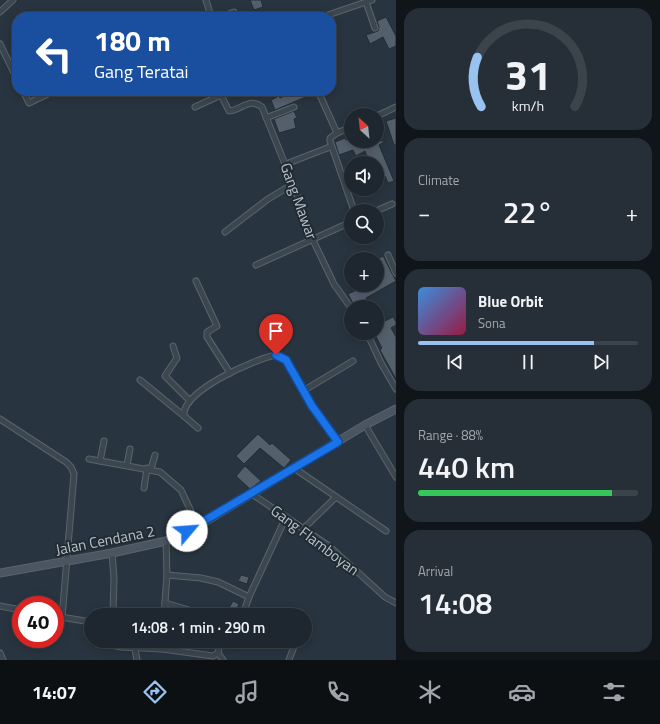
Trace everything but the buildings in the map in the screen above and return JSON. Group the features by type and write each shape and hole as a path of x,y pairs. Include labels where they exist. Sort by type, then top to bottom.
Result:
{"street":[{"path":"0,12 13,0"},
{"path":"206,0 210,12"},
{"path":"336,12 372,0"},
{"path":"366,2 375,28"},
{"path":"0,44 12,69"},
{"path":"26,96 29,103 44,96"},
{"path":"195,107 215,96"},
{"name":"Gang Mawar","path":"222,96 229,111 254,103 262,107 294,184 312,238 334,284 345,300"},
{"path":"320,96 337,133"},
{"path":"266,118 294,107"},
{"path":"384,113 396,107"},
{"path":"344,130 330,138 330,147 351,204"},
{"path":"286,164 330,147"},
{"path":"225,232 268,199 294,184"},
{"path":"384,208 392,204"},
{"path":"256,265 312,238 344,225"},
{"path":"388,255 396,273"},
{"path":"196,281 217,326 207,332 207,337 230,373"},
{"path":"370,340 396,389"},
{"path":"173,346 177,358 165,376 190,401"},
{"path":"184,416 185,409 190,401 210,385 230,373 276,355 286,360 312,406 338,442"},
{"path":"303,391 353,361"},
{"path":"140,380 198,428"},
{"name":"Jalan Cendana 2","path":"0,573 112,553 166,541 198,526 366,425 396,409"},
{"path":"0,419 71,466 74,479 64,596"},
{"path":"366,425 396,477"},
{"path":"100,461 104,441"},
{"path":"127,465 130,449"},
{"path":"144,488 149,468 155,455"},
{"path":"89,459 149,468 160,472 181,490 198,526"},
{"path":"294,468 386,531"},
{"name":"Gang Flamboyan","path":"252,494 328,546 385,597 396,603"},
{"path":"303,529 336,497"},
{"path":"246,608 249,597 286,517"},
{"path":"165,608 167,575 166,541"},
{"path":"112,553 114,578 113,608"},
{"path":"167,575 200,578 218,582 249,597"},
{"path":"165,603 182,608"},
{"path":"0,606 12,608"},
{"path":"64,618 84,621"},
{"path":"128,648 162,649 208,656 216,655 218,653"},
{"path":"219,648 218,653 223,660"},
{"path":"289,660 293,648"},
{"path":"135,649 137,660"},
{"path":"0,653 3,660"}],"route":[{"path":"187,531 198,526 338,442 312,406 286,360 276,355"}]}
